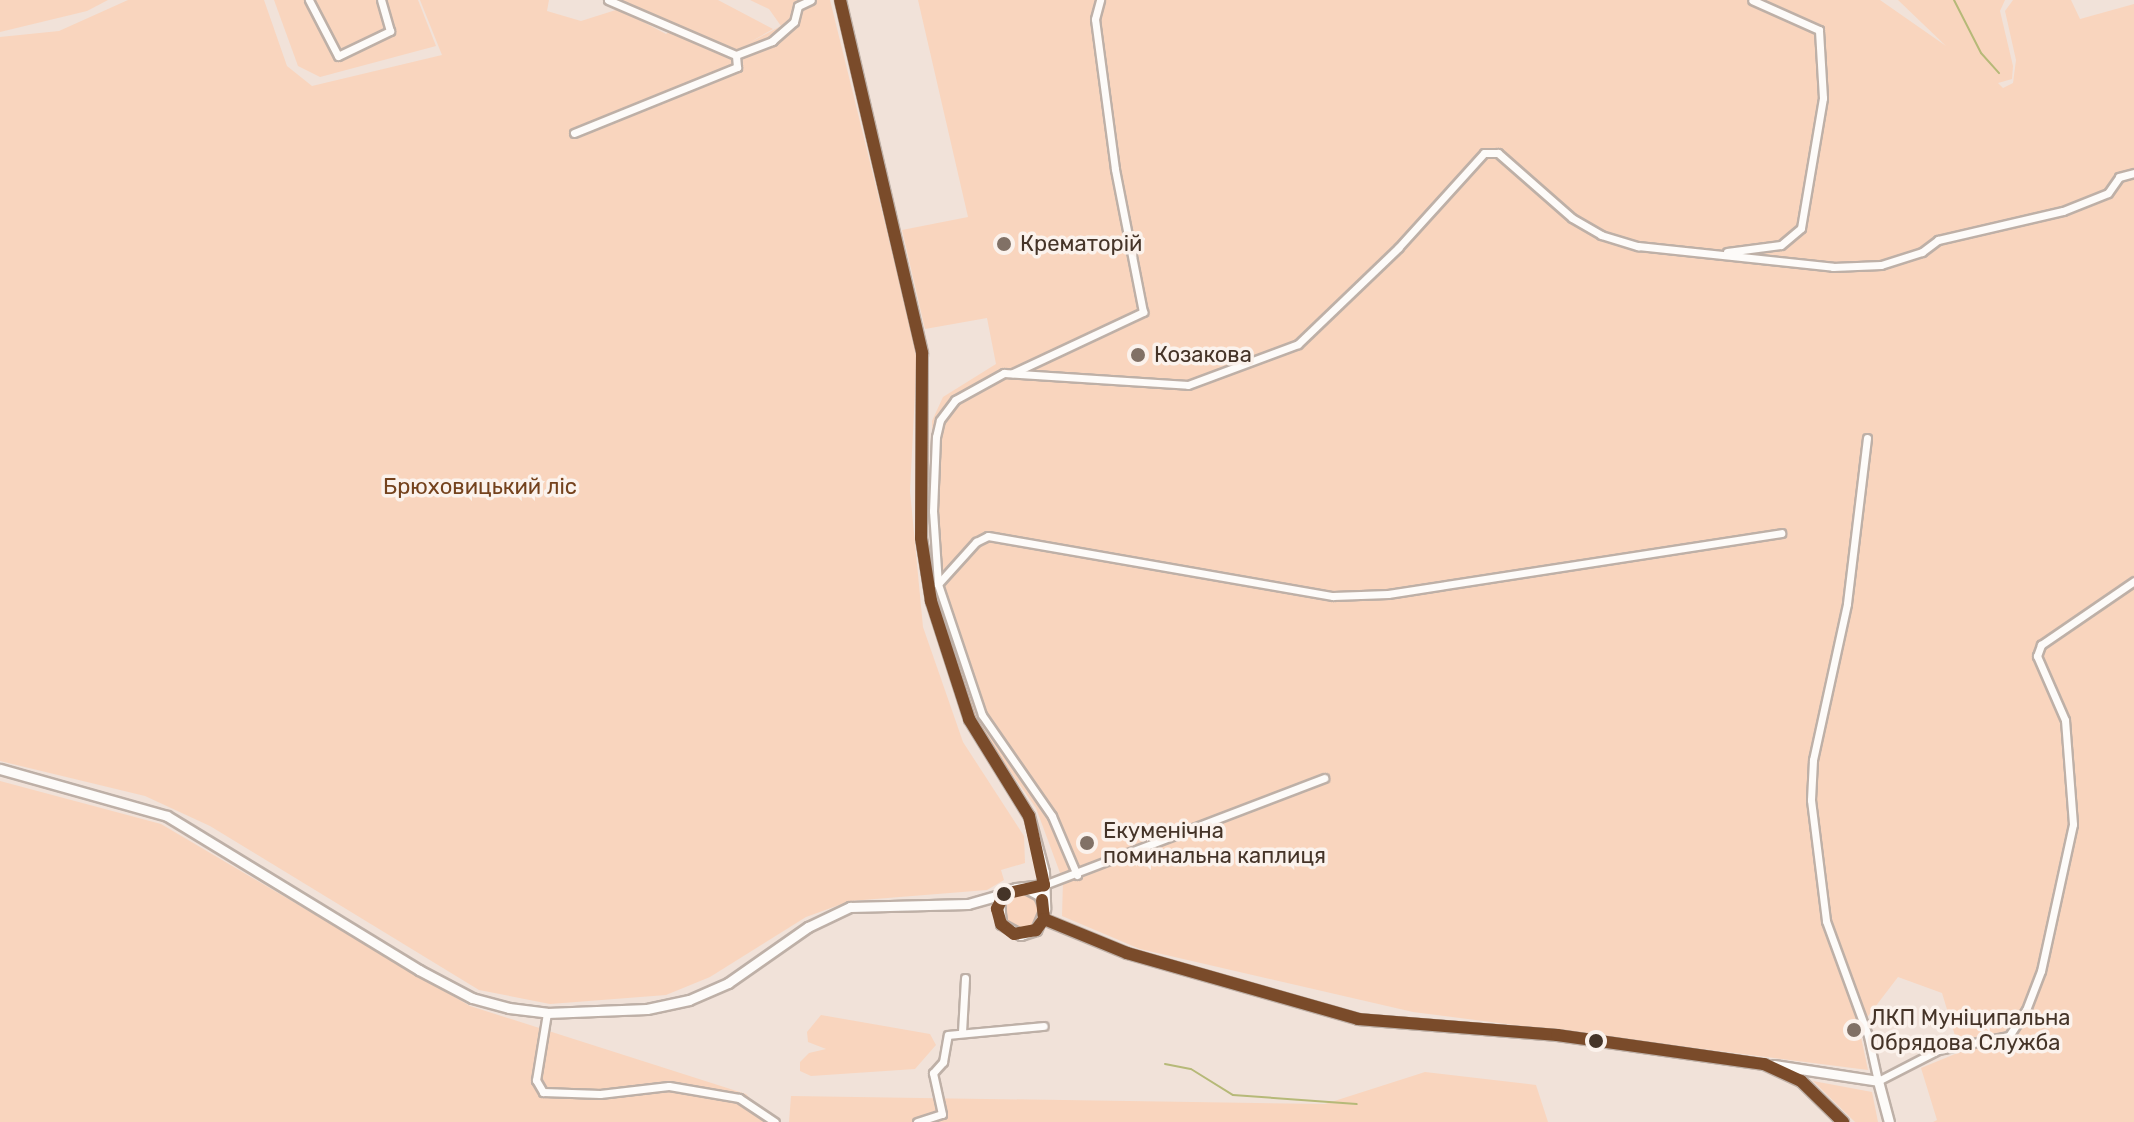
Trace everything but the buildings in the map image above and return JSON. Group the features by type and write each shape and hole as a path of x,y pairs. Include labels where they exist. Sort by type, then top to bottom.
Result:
{"street":[{"path":"309,0 338,56 390,31 381,0"},
{"path":"608,0 736,55 772,41 794,22 795,3 811,0"},
{"path":"0,769 167,816 472,998 547,1013 647,1009 689,1000 728,983 808,927 850,907 968,904 984,907 1001,924 1021,935 1036,930 1045,914 1044,885 1029,816 969,719 931,601 920,492 922,353 840,0"},
{"path":"1077,875 1052,816 982,715 938,584 933,511 940,420 955,400 998,376 1012,373 1143,312 1122,215 1099,51 1095,19 1100,0"},
{"path":"1709,254 1781,245 1794,237 1806,216 1823,98 1819,30 1752,0"},
{"path":"574,133 737,67 736,55"},
{"path":"1012,373 1188,385 1231,372 1312,335 1452,191 1478,157 1498,153 1572,218 1601,235 1638,246 1833,267 1881,265 1922,252 1938,240 2063,211 2108,193 2119,177 2134,173"},
{"path":"1867,438 1847,604 1813,760 1811,800 1826,921 1868,1036 1889,1122"},
{"path":"938,584 976,542 988,536 1348,596 1388,594 1781,533"},
{"path":"1024,887 1039,895 1045,914 1127,953 1358,1019 1557,1035 1878,1081 1938,1050 2009,1036 2026,1010 2041,971 2073,824 2065,720 2037,656 2041,645 2134,581"},
{"path":"968,904 1077,875 1324,778"},
{"path":"1001,924 997,909 1004,894"},
{"path":"962,1032 965,978"},
{"path":"547,1013 536,1080 543,1092 600,1094 669,1086 739,1098 775,1122"},
{"path":"917,1122 942,1114 933,1073 943,1062 948,1035 1044,1026"},
{"path":"1764,1064 1801,1081 1843,1122"}],"green space":[{"path":"0,0 108,0 87,11 0,32"},
{"name":"Брюховицький ліс","path":"128,0 264,0 287,66 312,86 442,55 420,0 549,0 547,11 581,21 619,9 666,34 678,26 613,0 718,0 773,29 747,44 781,26 769,9 750,0 830,0 917,353 910,491 923,627 963,742 1024,836 1025,863 1001,870 1004,880 987,890 850,901 806,917 710,977 666,995 550,1004 479,990 210,826 145,796 0,761 0,37 59,31"},
{"path":"274,0 418,0 436,46 320,77 298,66"},
{"path":"918,0 1880,0 1946,46 1898,0 2005,0 2000,11 2013,66 2012,79 1998,83 2003,88 2013,83 2016,60 2005,11 2013,0 2071,0 2080,19 2134,4 2134,1122 1933,1122 1937,1120 1921,1068 1960,1052 1942,993 1898,977 1859,1028 1868,1070 1413,1012 1140,949 1062,916 1063,881 1036,808 972,717 935,596 932,421 943,397 996,364 987,318 925,329 902,230 968,217"},
{"path":"0,781 161,824 470,1006 746,1094 771,1122 0,1122"},
{"path":"1010,890 1033,890 1045,909 1029,934 1006,930 999,901"},
{"path":"821,1015 930,1034 936,1045 915,1069 811,1076 800,1071 800,1062 809,1053 826,1049 808,1042 807,1032"},
{"path":"1425,1072 1536,1085 1548,1122 789,1122 791,1096 1325,1104"},
{"path":"1813,1081 1872,1092 1878,1122 1855,1122"}],"waterway":[{"path":"1954,0 1981,53 1999,73"},
{"path":"1165,1064 1191,1069 1233,1095 1357,1104"}],"transit line":[{"path":"840,0 922,353 921,538 931,601 969,719 1029,816 1044,885"},
{"path":"1042,900 1044,919 1036,930 1014,934 1001,924 997,909 1004,894 1044,885"},
{"path":"1044,919 1127,953 1358,1019 1557,1035 1764,1064 1801,1081 1843,1122"}],"place":[{"name":"Крематорій","path":"1004,244"},
{"name":"Козакова","path":"1138,355"},
{"name":"Екуменічна поминальна каплиця","path":"1087,843"},
{"name":"ЛКП Муніципальна Обрядова Служба","path":"1854,1030"}]}
